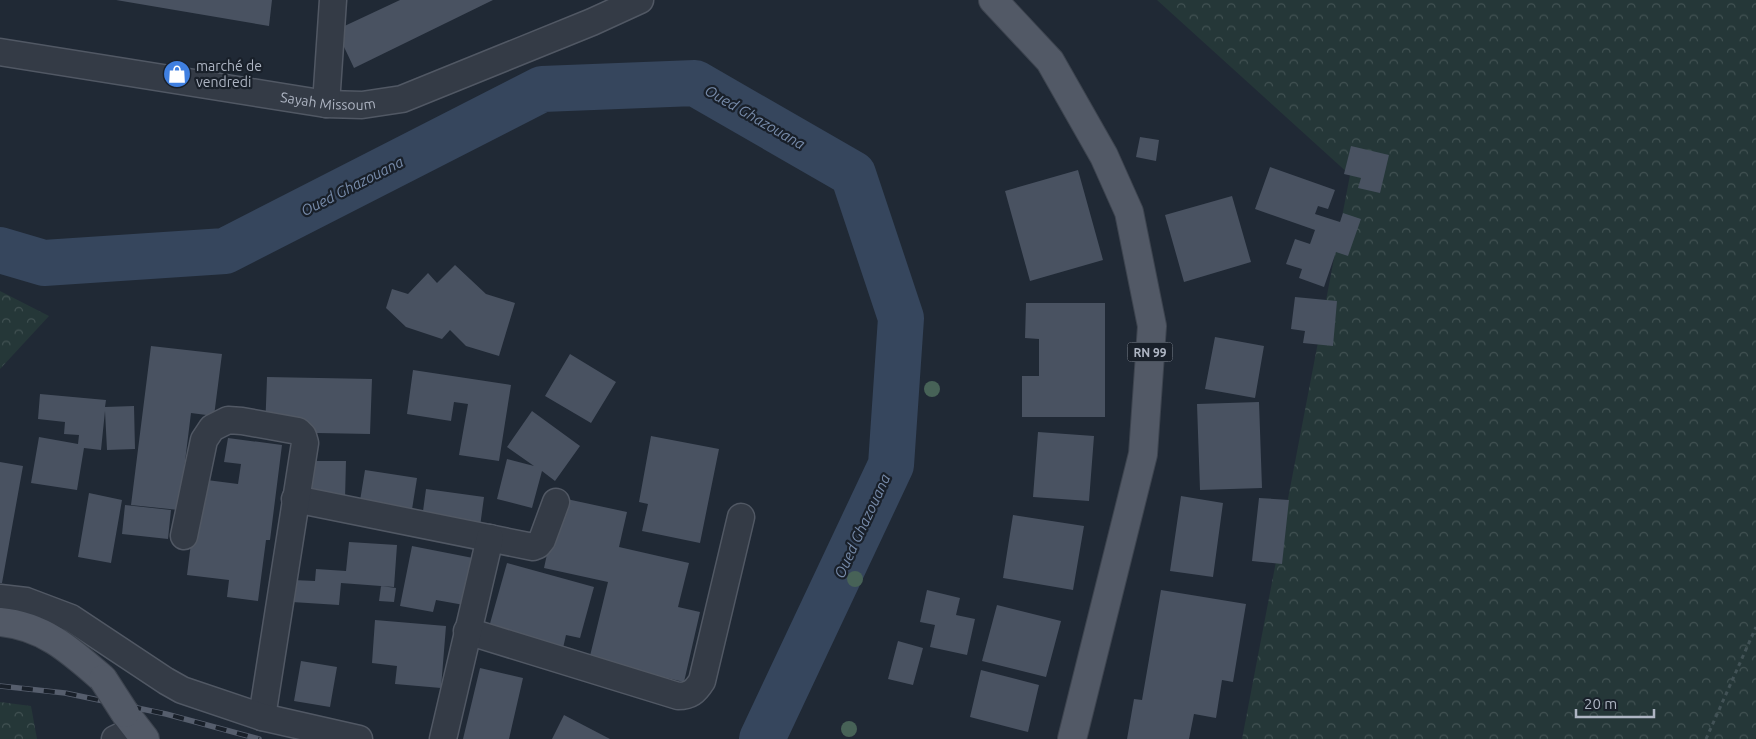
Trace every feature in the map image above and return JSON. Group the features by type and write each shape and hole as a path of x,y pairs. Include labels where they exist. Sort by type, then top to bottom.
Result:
{"main road":[{"name":"RN 99","path":"993,0 1050,61 1104,156 1129,212 1152,326 1143,454 1072,739"},
{"path":"0,622 39,631 69,649 103,679 130,730"}],"street":[{"path":"326,104 333,0"},
{"name":"Sayah Missoum","path":"0,52 326,104 362,105 402,99 592,22 640,0"},
{"path":"184,536 204,440 212,428 228,420 242,421 298,431 303,436 305,443 262,717"},
{"path":"295,499 533,546 538,545 542,540 556,502"},
{"path":"467,631 678,696 688,696 696,691 702,681 742,517"},
{"path":"444,739 467,631 490,538"},
{"path":"0,598 26,601 71,618 182,690 262,717 359,739"}],"path":[{"path":"1706,739 1756,627"}],"green space":[{"path":"1157,0 1756,0 1756,739 1242,739 1350,175"},
{"path":"0,291 49,316 0,369"},
{"path":"0,702 31,706 37,739 0,739"}],"building":[{"path":"116,0 272,0 269,26"},
{"path":"400,0 493,0 354,68 336,30"},
{"path":"1140,137 1159,140 1156,161 1136,157"},
{"path":"1351,146 1389,155 1380,193 1358,188 1361,178 1344,174"},
{"path":"1270,167 1335,190 1328,209 1318,206 1315,214 1340,222 1343,213 1361,219 1348,256 1336,252 1324,287 1299,278 1302,269 1286,264 1295,239 1310,244 1315,230 1255,209"},
{"path":"1078,170 1103,260 1030,281 1005,191"},
{"path":"1232,196 1251,262 1184,282 1165,215"},
{"path":"455,265 486,294 515,303 499,356 466,346 450,330 442,339 406,327 386,308 392,289 408,294 428,273 437,283"},
{"path":"1295,297 1337,301 1333,346 1303,343 1305,331 1291,329"},
{"path":"1026,303 1105,303 1105,417 1022,417 1022,376 1039,376 1039,339 1025,338"},
{"path":"1215,337 1264,346 1255,398 1205,389"},
{"path":"151,346 222,354 214,416 191,413 179,510 131,505"},
{"path":"570,354 616,382 591,423 545,396"},
{"path":"413,370 511,385 499,461 459,455 468,404 454,402 451,421 407,414"},
{"path":"267,377 372,379 370,434 265,432"},
{"path":"40,394 106,400 105,407 134,406 135,449 107,450 105,411 101,450 84,448 77,490 31,483 39,437 78,444 79,435 64,434 65,422 38,419"},
{"path":"1259,402 1262,488 1200,490 1197,404"},
{"path":"532,411 580,446 555,481 542,471 532,508 497,499 507,459 534,466 507,447"},
{"path":"1038,432 1094,436 1089,501 1033,497"},
{"path":"651,436 719,449 700,543 642,531 648,504 639,502"},
{"path":"228,438 282,445 270,540 266,540 258,601 227,597 229,580 187,575 199,479 238,484 241,464 224,462"},
{"path":"312,461 346,461 345,499 311,499"},
{"path":"0,462 23,466 2,583 0,583"},
{"path":"365,470 417,478 410,522 358,513"},
{"path":"426,489 484,497 479,534 421,526"},
{"path":"89,493 122,500 111,563 78,557"},
{"path":"1181,496 1223,503 1213,577 1170,571"},
{"path":"562,498 627,512 619,547 689,563 678,607 700,612 684,682 589,660 608,582 544,568 554,522"},
{"path":"1259,498 1289,500 1282,564 1252,561"},
{"path":"125,505 171,510 168,539 122,534"},
{"path":"1013,515 1084,526 1073,590 1003,578"},
{"path":"349,542 397,545 394,587 341,583 339,605 292,602 293,580 315,581 316,569 346,571"},
{"path":"412,546 473,558 464,605 436,600 433,612 400,606"},
{"path":"507,563 594,587 580,638 566,635 563,648 489,627"},
{"path":"381,586 396,588 394,602 379,601"},
{"path":"927,590 960,598 956,615 975,619 967,655 930,647 935,625 920,622"},
{"path":"1161,590 1246,604 1233,682 1222,680 1216,718 1194,714 1189,739 1127,739 1134,699 1142,700"},
{"path":"997,605 1061,621 1046,677 982,661"},
{"path":"375,620 446,626 441,688 395,684 397,666 372,663"},
{"path":"898,641 923,648 913,685 888,679"},
{"path":"301,661 337,667 330,707 294,701"},
{"path":"480,668 523,678 509,739 463,739"},
{"path":"981,670 1039,685 1028,732 970,717"},
{"path":"564,715 610,739 552,739"}],"waterway":[{"name":"Oued Ghazouana","path":"0,250 44,263 225,251 542,89 695,83 853,174 901,318 891,465 762,739"}],"railway":[{"path":"0,686 65,693 166,714 259,739"}],"place":[{"name":"marché de vendredi","path":"177,74"}]}
